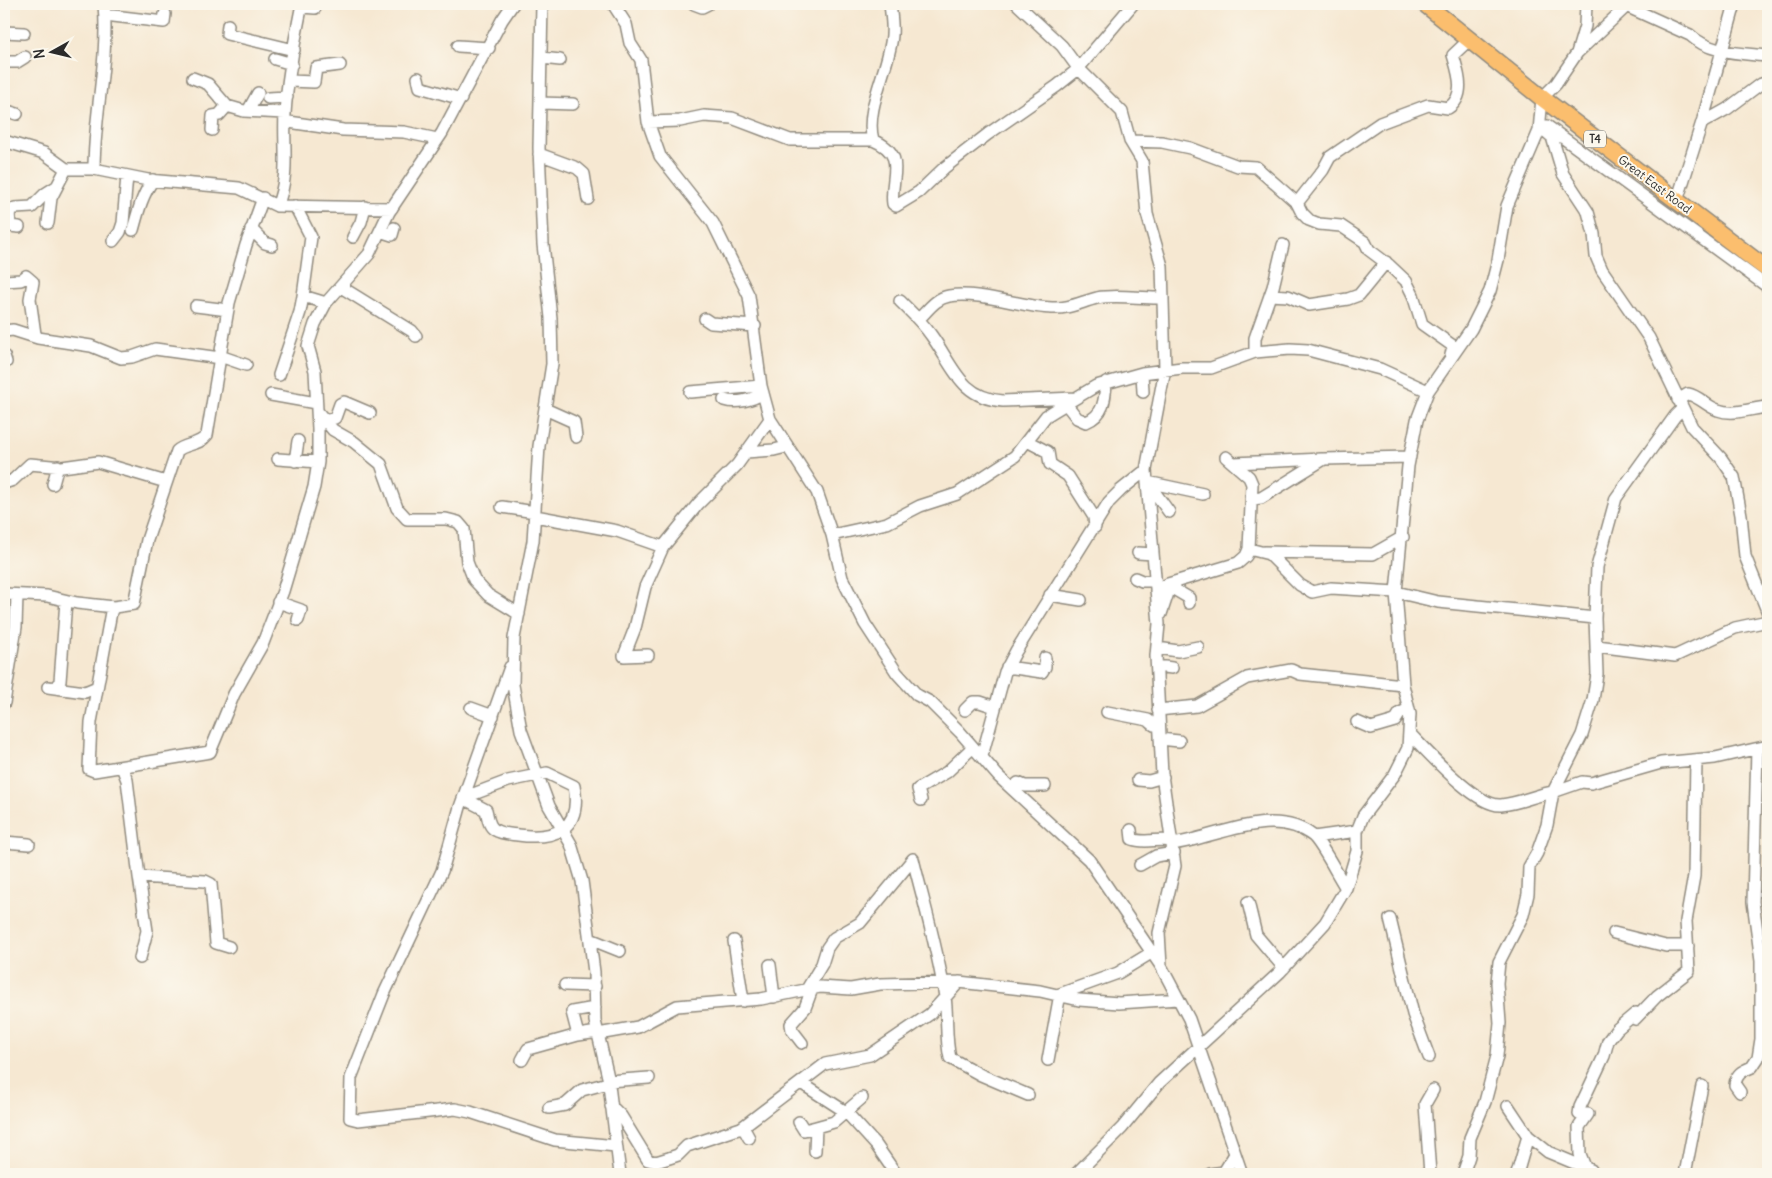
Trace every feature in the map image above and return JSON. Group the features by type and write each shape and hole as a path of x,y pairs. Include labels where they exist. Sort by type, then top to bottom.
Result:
{"highway":[{"name":"Great East Road","path":"1425,4 1542,98 1768,270"}],"street":[{"path":"277,206 284,185 285,113 302,5 315,8 317,4"},
{"path":"114,607 108,626 91,722 89,769 94,771 210,752 228,707 263,643 298,543 314,487 318,462 315,370 308,346 315,324 326,303 369,254 392,208 437,139 489,48 502,20 513,4"},
{"path":"542,4 539,154 543,244 552,341 552,364 539,446 533,540 519,614 513,685 517,714 538,776 549,806 570,844 578,867 590,939 598,1033 608,1082 620,1174"},
{"path":"613,4 626,24 630,43 641,60 648,122 660,156 713,223 728,248 749,296 762,389 770,419 786,447 817,492 832,535 842,578 880,650 917,695 930,702 960,732 998,776 1089,860 1156,953 1198,1045 1242,1174"},
{"path":"694,4 702,7 708,4"},
{"path":"873,140 870,131 872,116 892,35 890,4"},
{"path":"1017,4 1062,46 1078,68 1122,112 1130,141 1142,161 1147,214 1162,266 1165,369 1146,470 1158,618 1158,710 1153,727"},
{"path":"648,122 680,121 704,116 732,118 790,140 873,140 880,143 892,154 896,176 893,204 901,205 919,192 944,168 988,134 1057,86 1078,68 1133,4"},
{"path":"1577,53 1585,26 1586,4"},
{"path":"1677,201 1702,123 1735,4"},
{"path":"1076,1174 1122,1128 1159,1084 1198,1045 1284,968 1325,923 1346,888 1351,865 1357,851 1357,831 1372,803 1395,774 1408,748 1409,710 1403,685 1396,592 1410,456 1417,420 1428,392 1451,354 1471,329 1490,291 1498,260 1507,206 1539,125 1542,98 1556,84 1577,53 1627,5 1690,35 1697,42 1722,51 1768,56"},
{"path":"94,168 94,142 101,88 104,10 164,22 166,14"},
{"path":"228,25 227,34 294,50"},
{"path":"4,32 24,33"},
{"path":"1297,203 1323,170 1330,157 1380,123 1428,105 1448,108 1451,106 1459,94 1460,80 1453,54 1470,39"},
{"path":"458,46 489,48"},
{"path":"4,62 17,62 25,57"},
{"path":"542,58 560,60"},
{"path":"275,59 292,64"},
{"path":"290,81 314,82 316,68 340,65"},
{"path":"193,78 208,84 227,106 234,110 285,113"},
{"path":"418,78 420,87 460,99"},
{"path":"1702,123 1727,109 1759,85 1768,82"},
{"path":"248,111 263,95 287,98"},
{"path":"540,103 573,104"},
{"path":"212,130 213,116 219,115 227,106"},
{"path":"4,110 18,114"},
{"path":"285,127 289,122 343,130 404,132 437,139"},
{"path":"1539,125 1768,287"},
{"path":"1539,125 1552,137 1563,174 1588,212 1594,234 1596,256 1602,270 1649,338 1692,427 1721,458 1734,477 1746,556 1768,613"},
{"path":"4,141 17,143 44,153 66,169 94,168 154,180 239,188 277,206 392,208"},
{"path":"1130,141 1162,142 1210,154 1238,166 1256,167 1297,203 1302,213 1309,220 1319,224 1341,226 1365,242 1369,250 1386,262 1406,282 1413,294 1422,324 1453,346 1451,354"},
{"path":"539,154 577,168 584,174 588,199"},
{"path":"48,223 51,198 66,169"},
{"path":"113,241 120,232 122,223 127,176"},
{"path":"133,230 146,190 154,180"},
{"path":"19,227 10,226 9,212 15,208 32,207 44,194 56,187"},
{"path":"4,594 47,596 66,601 114,607 134,604 144,549 177,451 202,441 206,435 228,310 251,229 263,198"},
{"path":"279,375 300,312 312,237 295,206"},
{"path":"353,237 362,222 365,207"},
{"path":"380,231 392,235 394,228"},
{"path":"251,229 265,243 272,245"},
{"path":"1255,352 1255,338 1270,295 1283,245"},
{"path":"1270,295 1288,296 1309,305 1348,299 1359,295 1386,262"},
{"path":"4,281 21,280 26,276 33,282 30,300 38,338"},
{"path":"341,287 412,331 416,336"},
{"path":"919,319 936,301 949,296 966,295 1024,306 1054,308 1070,308 1097,298 1162,298"},
{"path":"303,296 326,303"},
{"path":"900,301 919,319 954,372 970,391 995,400 1004,401 1070,401"},
{"path":"196,306 228,310"},
{"path":"705,319 711,323 754,326"},
{"path":"4,332 13,330 38,338 91,346 122,358 132,357 155,349 220,357 246,365"},
{"path":"832,535 887,523 920,506 957,494 1004,464 1027,440 1046,416 1106,382 1142,373 1165,369 1211,368 1255,352 1290,349 1308,350 1380,369 1428,392"},
{"path":"1142,373 1143,392"},
{"path":"1070,401 1077,418 1086,422 1093,420 1102,410 1106,382"},
{"path":"690,392 762,389"},
{"path":"724,400 742,400 757,397 762,389"},
{"path":"1463,1174 1469,1156 1470,1138 1485,1102 1497,1056 1500,1023 1497,983 1499,962 1522,915 1528,894 1529,867 1537,853 1547,825 1552,792 1582,736 1588,718 1597,674 1595,618 1597,567 1616,498 1675,416 1680,404 1688,394 1697,396 1704,404 1721,411 1740,412 1768,408"},
{"path":"271,395 316,407 333,430 354,442 381,464 396,508 407,520 446,519 458,522 464,529 467,562 474,580 488,595 519,614"},
{"path":"325,421 335,418 340,404 344,402 370,413"},
{"path":"545,409 574,422 576,437"},
{"path":"648,655 624,656 635,628 644,586 663,547 698,504 746,452 770,419"},
{"path":"1027,440 1048,452 1050,464 1068,476 1094,517 1094,527"},
{"path":"295,461 298,441"},
{"path":"746,452 786,447"},
{"path":"1135,578 1156,586 1169,586 1238,563 1246,556 1249,550 1252,484 1249,477 1230,460 1250,462 1410,456"},
{"path":"278,459 318,462"},
{"path":"1252,500 1261,498 1324,459"},
{"path":"4,483 13,480 30,464 58,466 98,462 166,482"},
{"path":"1249,477 1250,462"},
{"path":"53,484 58,466"},
{"path":"982,756 1007,667 1050,594 1115,496 1146,470"},
{"path":"1147,488 1203,494"},
{"path":"1147,488 1156,494 1169,512"},
{"path":"502,508 617,531 663,547"},
{"path":"1249,550 1263,552 1373,554 1403,537"},
{"path":"1263,552 1269,554 1300,585 1312,592 1331,588 1396,592 1438,602 1595,618"},
{"path":"1138,553 1153,554"},
{"path":"1169,586 1188,598 1189,603"},
{"path":"1158,618 1169,586"},
{"path":"1050,594 1081,600"},
{"path":"4,703 16,627 17,595"},
{"path":"66,601 60,681 52,688 85,692 97,687"},
{"path":"278,602 301,610 298,620"},
{"path":"1597,646 1675,656 1736,628 1768,621"},
{"path":"1157,648 1178,651 1198,647"},
{"path":"1007,667 1042,672 1045,667 1045,658"},
{"path":"514,659 463,798 442,871 384,994 351,1078 350,1118 358,1120 455,1109 470,1112 555,1140 616,1146"},
{"path":"1157,666 1172,668"},
{"path":"1158,710 1197,706 1247,678 1291,670 1300,674 1403,685"},
{"path":"965,710 974,702 995,707"},
{"path":"470,708 493,716"},
{"path":"1356,722 1371,728 1395,721 1400,713 1409,710"},
{"path":"1107,712 1148,720 1160,739 1175,866 1156,953"},
{"path":"1408,733 1442,766 1487,803 1501,805 1582,782 1591,782 1662,763 1696,760 1763,747 1752,902 1761,961 1761,1039 1758,1058 1752,1067 1737,1075 1735,1085 1740,1092"},
{"path":"1160,739 1179,741"},
{"path":"920,800 918,789 923,784 947,772 972,748"},
{"path":"1592,1171 1580,1154 1579,1127 1588,1114 1579,1114 1580,1107 1604,1056 1608,1041 1617,1029 1632,1018 1635,1019 1656,996 1689,971 1686,921 1694,876 1696,760"},
{"path":"122,767 127,780 147,931 140,958"},
{"path":"547,773 574,786 577,800 571,820 562,830 557,834 535,837 496,831 490,825 486,810 463,798 508,781 547,773"},
{"path":"1138,780 1149,781 1163,777"},
{"path":"1012,789 1018,783 1025,786 1045,786"},
{"path":"1140,865 1173,846 1202,839 1216,832 1231,828 1271,823 1288,823 1314,837 1346,888"},
{"path":"1131,830 1132,839 1138,841 1161,838 1173,846"},
{"path":"1314,837 1357,831"},
{"path":"4,842 29,844"},
{"path":"802,1043 792,1030 791,1024 805,1008 810,989 822,964 827,948 834,938 860,923 913,859 939,962 945,998 946,1042 950,1058 981,1075 1028,1095"},
{"path":"140,877 205,881 211,884 216,942 229,947"},
{"path":"1248,902 1256,935 1284,968"},
{"path":"1390,919 1413,1014 1429,1057"},
{"path":"1614,933 1666,946 1688,946"},
{"path":"590,939 600,942 610,949 620,950"},
{"path":"734,941 743,1001"},
{"path":"1060,994 1118,973 1156,953"},
{"path":"770,965 774,997"},
{"path":"522,1060 528,1049 578,1035 638,1027 678,1006 704,1002 743,1001 774,997 810,989 851,989 880,984 960,982 1060,994 1079,1000 1119,1002 1178,999"},
{"path":"610,1106 621,1116 644,1156 652,1162 678,1155 687,1146 743,1127 825,1064 870,1055 880,1049 930,1014 960,982"},
{"path":"565,985 595,986"},
{"path":"1048,1060 1060,994"},
{"path":"578,1035 572,1012 595,1008"},
{"path":"549,1108 565,1105 582,1090 608,1082 649,1078"},
{"path":"801,1083 846,1112 876,1145 894,1173"},
{"path":"1685,1174 1702,1086"},
{"path":"1430,1174 1425,1104 1433,1090"},
{"path":"799,1122 804,1130 834,1122 862,1098"},
{"path":"1508,1106 1528,1136 1548,1152 1592,1171"},
{"path":"743,1127 749,1138"},
{"path":"815,1151 816,1128"},
{"path":"1517,1174 1528,1136"},
{"path":"1210,1174 1224,1172 1235,1154"}]}
